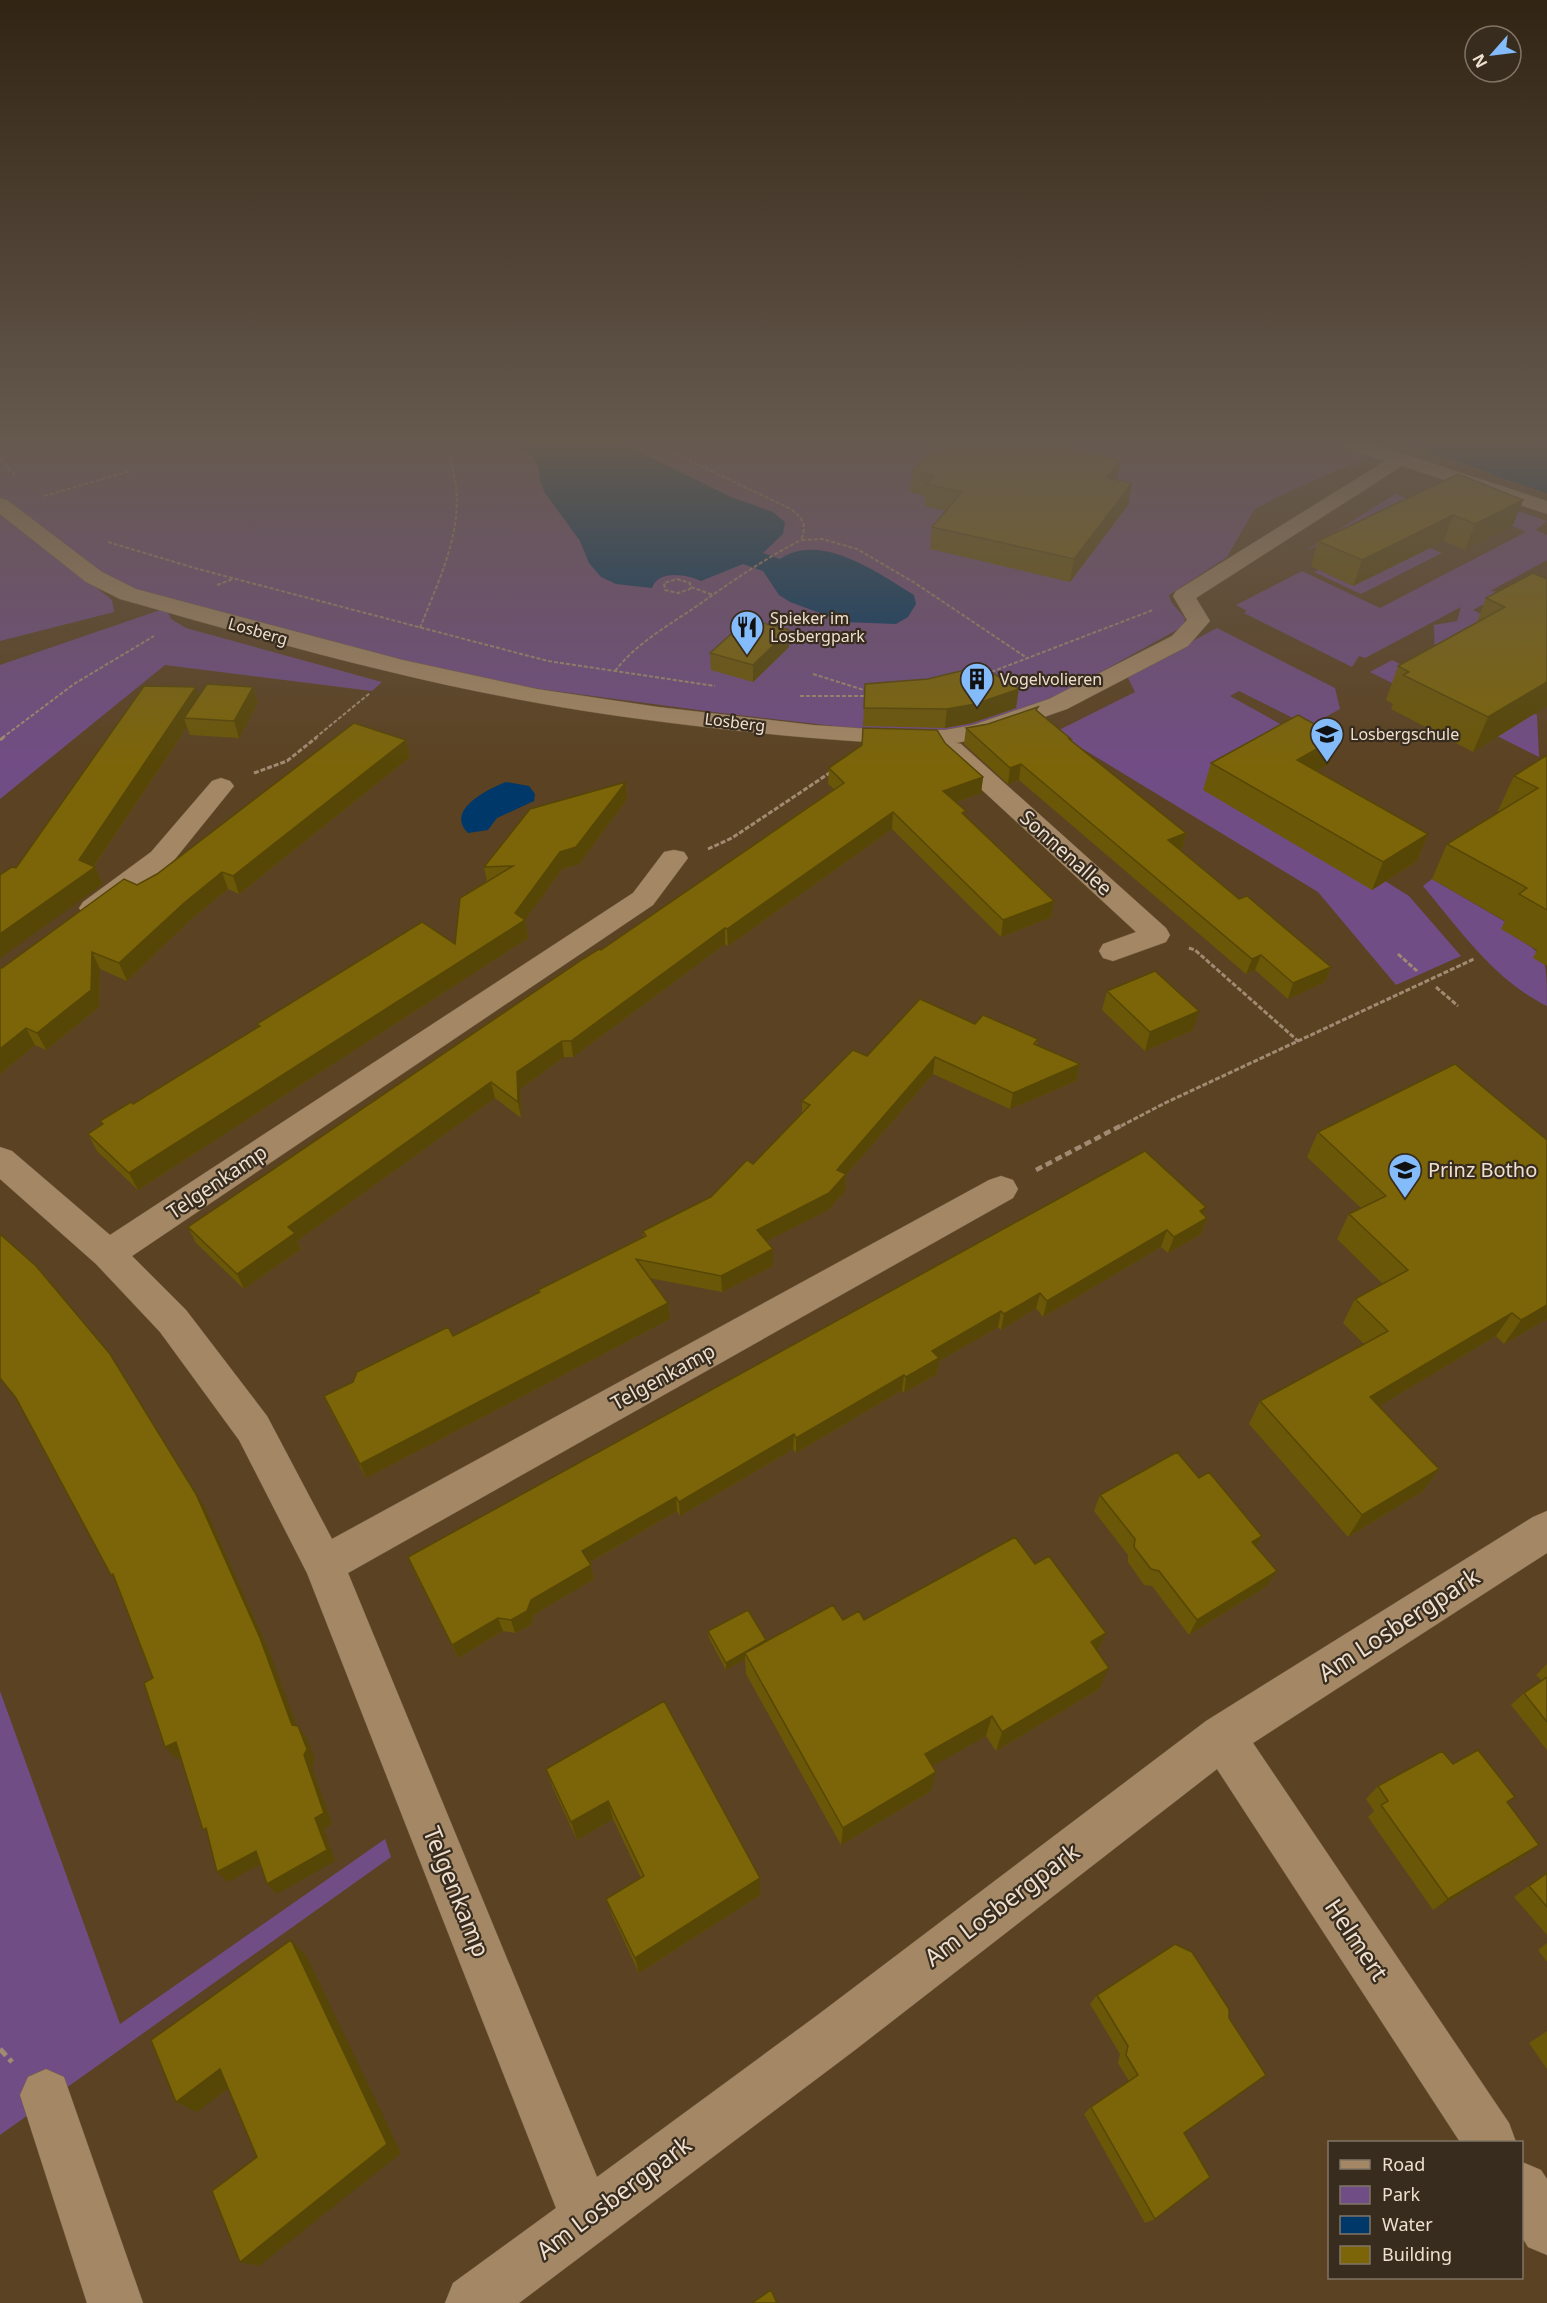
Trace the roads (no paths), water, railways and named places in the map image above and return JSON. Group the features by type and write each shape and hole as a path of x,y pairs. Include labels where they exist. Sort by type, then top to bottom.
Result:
{"street":[{"name":"Losberg","path":"59,549 94,577 128,594 401,667 537,696 658,714 813,732 885,737 945,737 977,732 1031,715 1141,663 1180,641 1199,621 1184,596 1258,549"},
{"name":"Sonnenallee","path":"945,737 954,752 1156,935 1113,951"},
{"path":"76,921 161,858 221,786"},
{"name":"Telgenkamp","path":"108,1254 643,899 674,858"},
{"name":"Telgenkamp","path":"0,1160 108,1254 173,1320 253,1428 324,1565 587,2219"},
{"name":"Telgenkamp","path":"324,1565 1001,1189"},
{"name":"Am Losbergpark","path":"473,2303 837,2032 1222,1737 1547,1530"},
{"name":"Helmert","path":"1222,1737 1489,2141"},
{"path":"46,2096 115,2303"},
{"path":"1523,2192 1547,2228"}],"water":[{"path":"583,549 767,549 763,553 780,559 796,552 813,550 831,553 867,567 914,595 916,604 908,617 896,624 844,622 790,602 779,595 763,571 743,564 701,581 688,577 667,576 656,582 652,588 616,584 601,577 589,563"},
{"path":"506,782 529,786 535,794 534,801 497,818 488,830 468,833 462,824 465,808 490,789"}],"place":[{"name":"Spieker im Losbergpark","path":"747,656"},
{"name":"Vogelvolieren","path":"977,708"},
{"name":"Losbergschule","path":"1327,763"},
{"name":"Prinz Botho","path":"1405,1199"}]}
